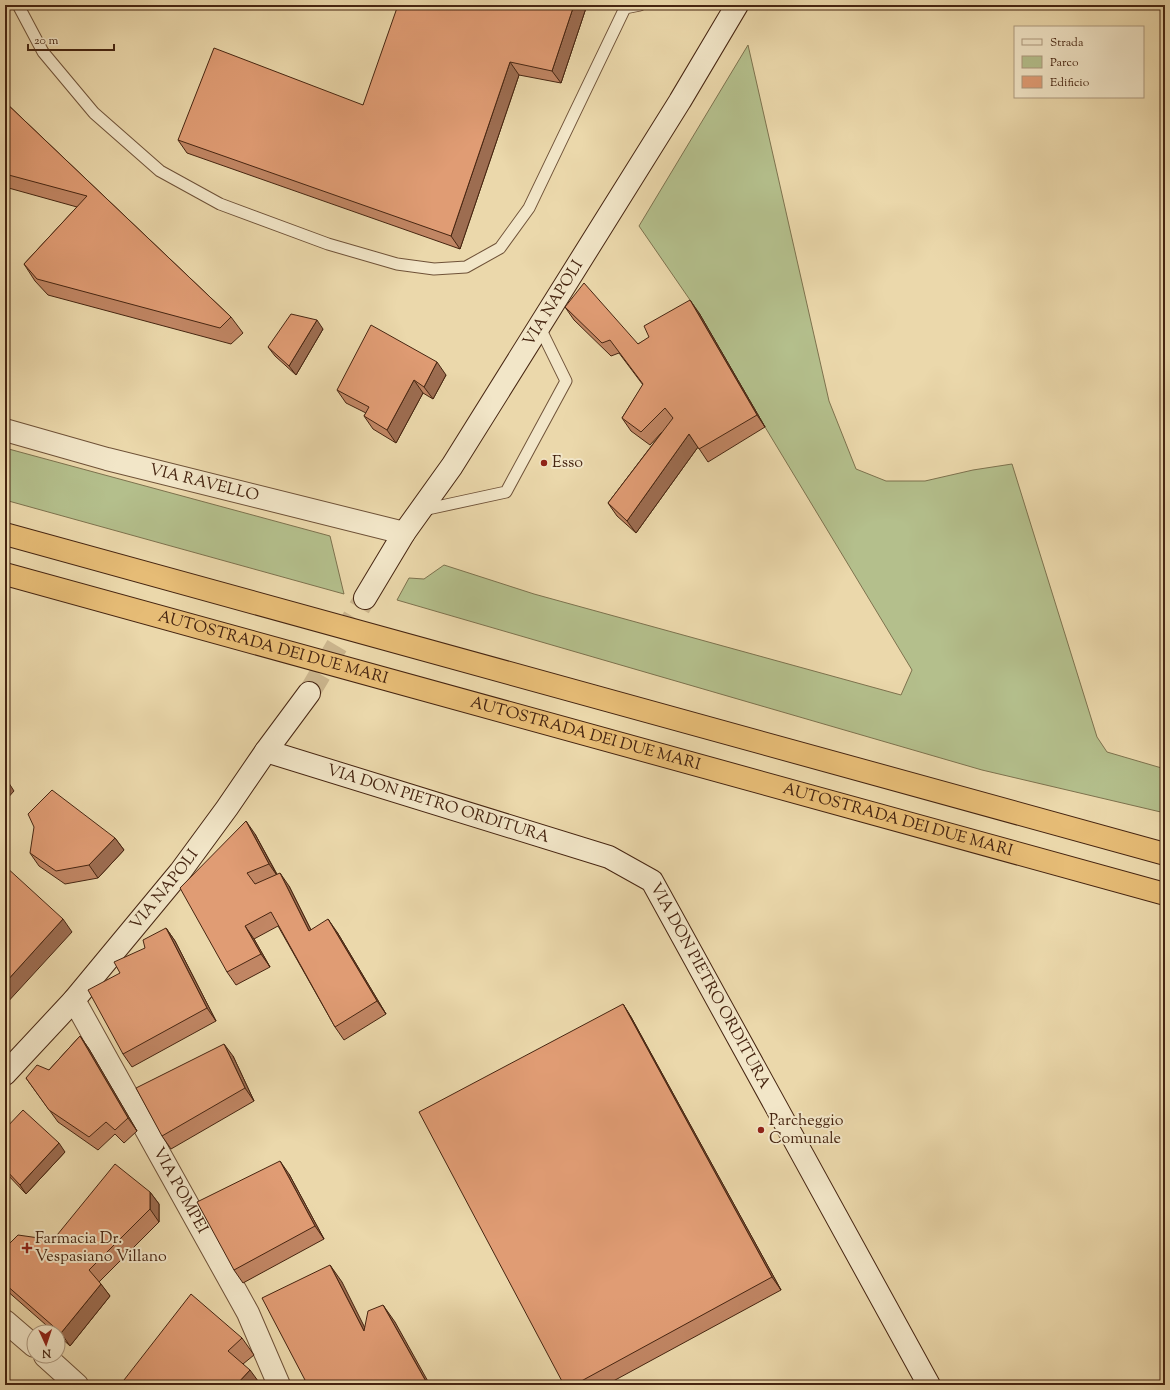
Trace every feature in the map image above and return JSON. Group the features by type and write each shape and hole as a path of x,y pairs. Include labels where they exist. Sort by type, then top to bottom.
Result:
{"highway":[{"path":"5,534 1165,854"},
{"name":"AUTOSTRADA DEI DUE MARI","path":"5,574 1165,894"}],"main road":[{"name":"VIA NAPOLI","path":"365,598 404,533 452,466 680,101 736,5"},
{"name":"VIA RAVELLO","path":"5,430 107,459 404,533"},
{"name":"VIA NAPOLI","path":"5,1074 74,1000 180,872 309,693"},
{"name":"VIA DON PIETRO ORDITURA","path":"266,751 609,857 652,881 929,1385"},
{"name":"VIA POMPEI","path":"74,1000 248,1313 279,1385"},
{"path":"5,1321 26,1339"},
{"path":"54,1364 77,1385"}],"lane":[{"path":"18,5 42,52 94,113 160,171 220,204 328,244 397,264 434,269 466,267 500,248 529,208 626,7 640,5"},
{"path":"420,510 506,492 566,380 539,326"}],"green space":[{"path":"748,45 829,401 856,469 886,481 925,481 973,470 1012,464 1097,737 1107,752 1165,769 1165,813 982,770 397,600 409,578 424,579 444,565 534,594 901,695 912,670 765,427 699,313 639,226"},
{"path":"5,448 330,536 344,594 5,500"}],"building":[{"path":"398,5 574,5 552,71 510,62 451,236 178,140 214,48 363,105"},
{"path":"5,102 231,317 220,328 37,279 24,264 87,196 5,174"},
{"path":"584,283 638,344 649,337 644,326 690,300 757,415 699,449 689,434 627,521 608,503 673,418 665,408 641,432 622,418 643,384 610,340 602,343 565,307"},
{"path":"291,314 317,320 289,366 268,347"},
{"path":"371,325 437,362 424,387 414,380 387,430 364,416 369,407 337,390"},
{"path":"52,790 115,838 89,865 56,871 30,853 34,827 28,814"},
{"path":"246,821 269,864 247,873 255,884 280,873 309,931 328,919 377,1001 335,1027 271,912 245,926 261,954 227,972 180,888"},
{"path":"5,866 63,919 5,983"},
{"path":"166,928 207,1008 123,1054 88,990 120,973 114,962 145,948 143,940"},
{"path":"623,1004 772,1277 574,1385 564,1385 419,1112"},
{"path":"80,1036 128,1118 115,1130 106,1122 89,1137 49,1110 26,1078 37,1065 49,1070"},
{"path":"224,1044 245,1088 162,1136 136,1088"},
{"path":"23,1110 59,1143 20,1185 5,1169 5,1129"},
{"path":"280,1161 315,1226 234,1270 197,1202"},
{"path":"115,1164 150,1192 150,1209 89,1270 101,1284 66,1327 66,1324 51,1324 5,1284 5,1248 18,1235 53,1240"},
{"path":"330,1265 364,1331 368,1311 383,1305 428,1385 295,1385 305,1380 262,1298"},
{"path":"191,1294 242,1338 228,1351 250,1370 236,1385 130,1385 124,1380"}],"tunnel":[{"path":"309,693 365,598"}],"place":[{"name":"Esso","path":"544,463"},
{"name":"Parcheggio Comunale","path":"761,1130"},
{"name":"Farmacia Dr. Vespasiano Villano","path":"27,1248"}]}
